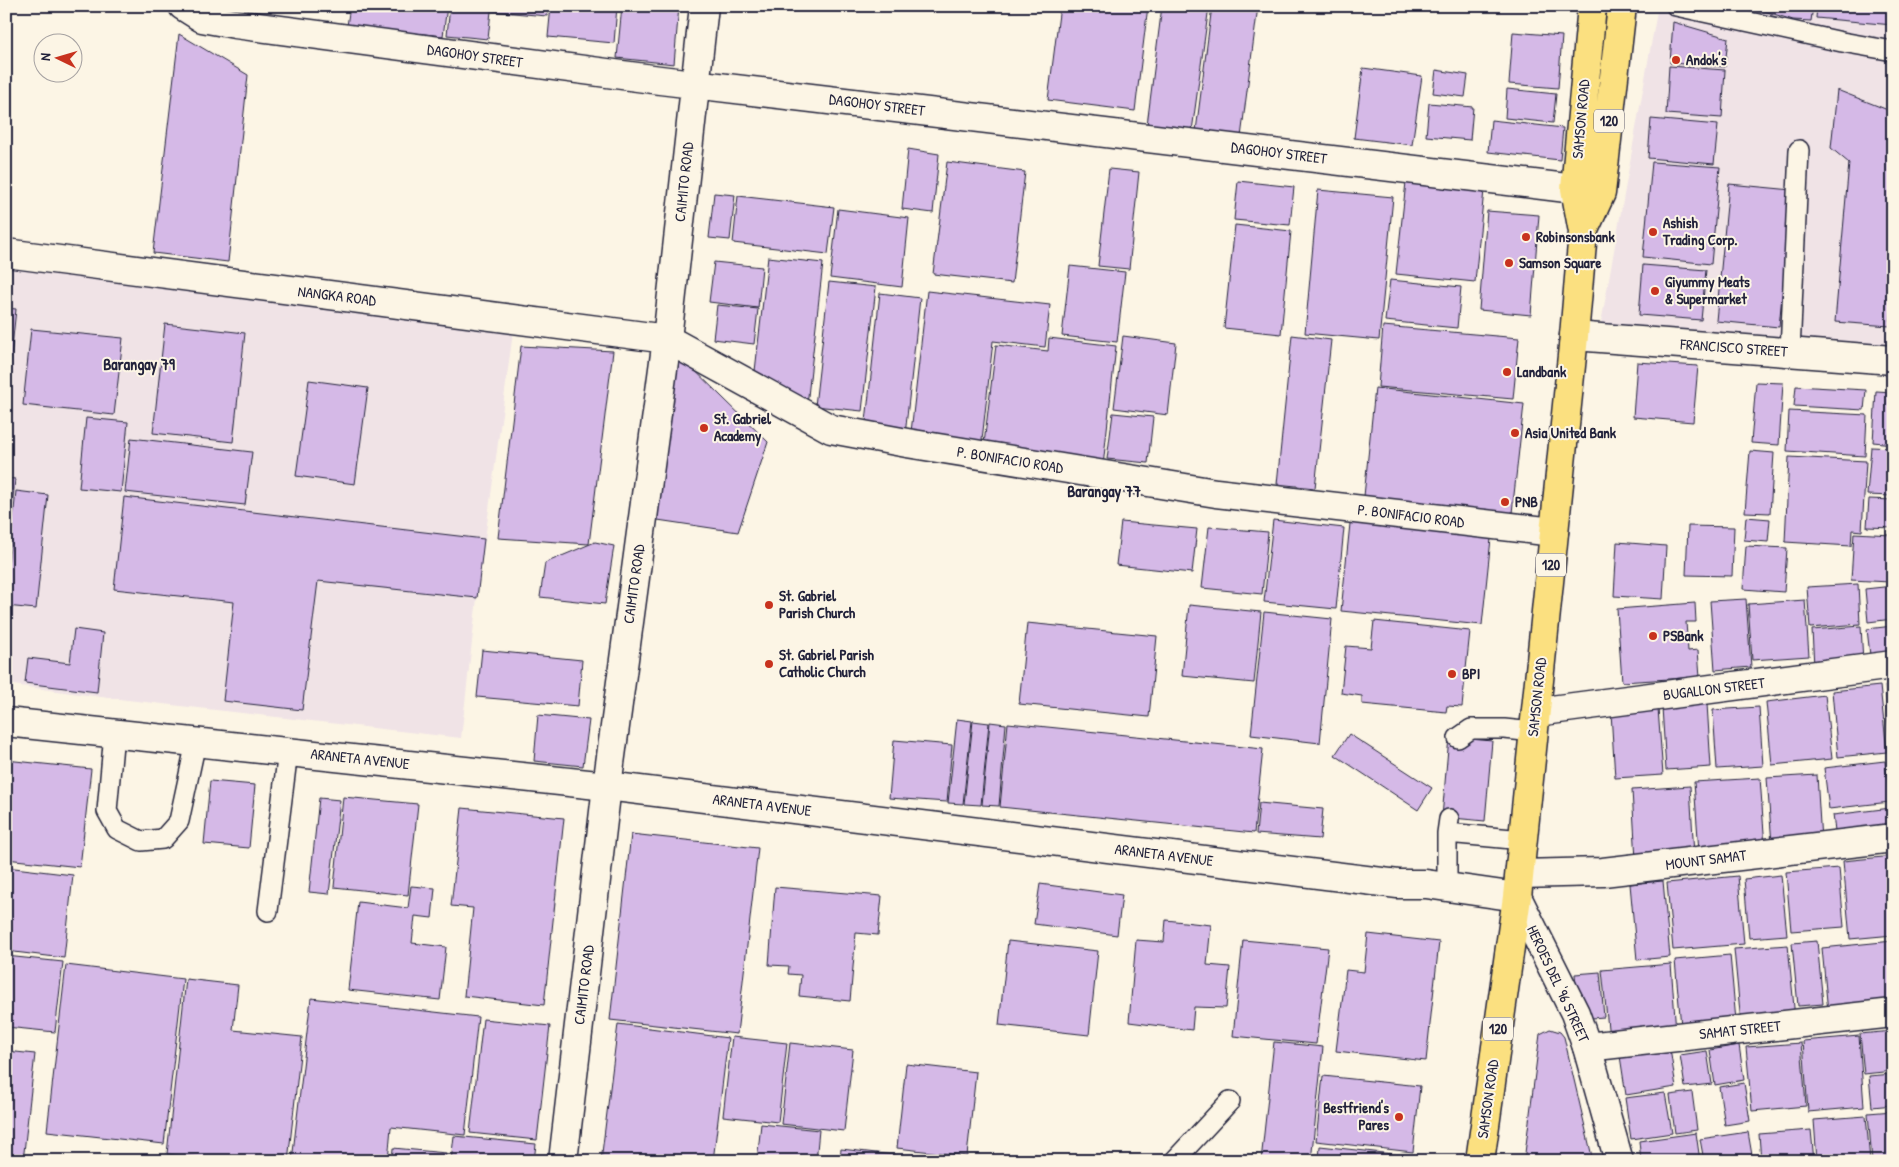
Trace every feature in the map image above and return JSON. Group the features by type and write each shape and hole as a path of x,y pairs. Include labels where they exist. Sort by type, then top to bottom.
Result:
{"highway":[{"name":"SAMSON ROAD","path":"1480,1161 1518,885 1574,336 1583,232 1575,189 1592,6"},
{"name":"SAMSON ROAD","path":"1583,232 1601,194 1622,6"}],"street":[{"name":"DAGOHOY STREET","path":"183,6 202,18 235,24 695,84 1575,189"},
{"name":"CAIMITO ROAD","path":"563,1161 606,786 667,339 704,6"},
{"name":"NANGKA ROAD","path":"6,252 667,339"},
{"name":"FRANCISCO STREET","path":"1574,336 1893,360"},
{"name":"P. BONIFACIO ROAD","path":"667,339 831,429 1216,493 1554,532"},
{"name":"BUGALLON STREET","path":"1535,722 1893,665"},
{"name":"ARANETA AVENUE","path":"6,722 606,786 1388,882 1447,887 1518,885"},
{"name":"MOUNT SAMAT","path":"1518,885 1603,872 1893,838"},
{"name":"HEROES DEL '96 STREET","path":"1518,885 1575,1013 1588,1048 1618,1161"},
{"name":"SAMAT STREET","path":"1588,1048 1893,1013"}],"lane":[{"path":"1676,6 1842,42 1893,51"},
{"path":"1790,352 1799,150"},
{"path":"1458,738 1471,729 1504,729 1535,722"},
{"path":"114,733 107,811 117,829 141,841 164,839 179,821 196,742"},
{"path":"268,911 288,751"},
{"path":"1447,887 1448,826 1523,840"},
{"path":"1174,1161 1230,1101"}],"shaded area":[{"path":"1658,6 1893,6 1893,345 1601,323"},
{"path":"6,261 516,310 477,598 461,738 101,697 6,684"}],"building":[{"path":"350,6 447,6 443,36 347,26"},
{"path":"450,6 548,6 547,16 491,11 488,39 447,35"},
{"path":"551,6 617,6 614,43 548,37"},
{"path":"622,6 679,6 674,64 617,58"},
{"path":"1060,6 1148,6 1135,111 1048,100"},
{"path":"1162,6 1209,6 1192,131 1147,125"},
{"path":"1212,6 1258,6 1241,137 1196,131"},
{"path":"1748,6 1813,6 1811,21 1793,20"},
{"path":"1817,6 1893,6 1893,25 1816,18"},
{"path":"1673,22 1728,38 1725,67 1670,63"},
{"path":"1513,32 1562,36 1558,88 1509,84"},
{"path":"179,34 248,75 228,262 153,253"},
{"path":"1669,66 1725,70 1722,118 1666,114"},
{"path":"1363,68 1422,76 1412,145 1354,138"},
{"path":"1436,70 1468,75 1465,97 1433,93"},
{"path":"1507,89 1556,94 1553,123 1505,118"},
{"path":"1837,90 1893,112 1893,296 1890,326 1835,322 1849,163 1831,148"},
{"path":"1429,103 1473,107 1470,140 1426,136"},
{"path":"1651,119 1718,125 1714,164 1648,158"},
{"path":"1491,120 1563,128 1560,160 1488,152"},
{"path":"908,149 939,154 933,213 902,209"},
{"path":"947,162 1025,172 1012,283 933,274"},
{"path":"1652,162 1720,167 1711,264 1643,257"},
{"path":"1109,169 1139,172 1129,269 1098,266"},
{"path":"1238,181 1294,187 1290,225 1234,220"},
{"path":"1406,182 1484,190 1475,282 1396,274"},
{"path":"1729,184 1792,190 1779,327 1716,321"},
{"path":"1318,190 1393,197 1379,340 1305,333"},
{"path":"714,193 735,195 730,240 709,238"},
{"path":"738,196 834,207 828,254 733,243"},
{"path":"838,209 909,218 902,287 830,278"},
{"name":"Samson Square","path":"1487,211 1539,215 1531,315 1479,310"},
{"path":"1235,225 1291,231 1281,334 1224,328"},
{"path":"768,257 823,263 807,405 755,371"},
{"path":"714,262 762,267 758,308 709,302"},
{"path":"1643,265 1706,270 1701,320 1639,315"},
{"path":"1070,266 1125,272 1117,342 1062,336"},
{"path":"1390,280 1461,287 1457,328 1385,321"},
{"path":"829,282 876,287 862,411 815,406"},
{"path":"927,291 1050,305 1045,347 993,341 981,449 910,441"},
{"path":"880,293 920,298 905,435 865,431"},
{"path":"717,305 758,309 754,344 713,339"},
{"path":"6,308 16,309 9,376 6,376"},
{"path":"165,324 245,333 233,442 153,433"},
{"path":"1383,326 1519,338 1513,399 1378,387"},
{"path":"31,329 123,338 114,415 23,405"},
{"path":"1292,335 1331,340 1315,488 1277,484"},
{"path":"1123,336 1176,343 1168,415 1114,408"},
{"path":"1049,338 1116,346 1103,466 983,452 996,345 1048,351"},
{"path":"521,346 613,351 589,544 498,538"},
{"name":"St. Gabriel Academy","path":"675,351 768,442 738,532 651,519"},
{"path":"1637,362 1698,366 1693,422 1633,417"},
{"path":"309,380 368,388 355,484 296,476"},
{"path":"1756,382 1783,383 1779,445 1751,443"},
{"path":"1796,386 1866,390 1864,410 1794,406"},
{"path":"1375,388 1524,404 1511,522 1363,506"},
{"path":"1876,391 1893,392 1893,444 1873,442"},
{"path":"1789,411 1867,415 1865,456 1787,451"},
{"path":"1113,413 1153,417 1148,463 1107,459"},
{"path":"86,418 128,422 121,492 79,488"},
{"path":"131,438 252,452 245,505 125,492"},
{"path":"1871,447 1893,448 1893,496 1867,495"},
{"path":"1750,451 1774,453 1770,513 1745,512"},
{"path":"1789,457 1866,461 1862,531 1852,530 1851,546 1785,542"},
{"path":"6,478 15,479 6,563"},
{"path":"16,491 48,495 36,609 6,606 6,584"},
{"path":"124,497 484,539 477,598 318,581 302,710 223,701 234,602 114,589"},
{"path":"1869,499 1893,500 1893,528 1867,527"},
{"path":"1351,514 1492,529 1482,625 1341,611"},
{"path":"1746,517 1770,519 1768,542 1744,540"},
{"path":"1273,520 1344,528 1336,609 1264,602"},
{"path":"1121,522 1197,529 1192,573 1116,565"},
{"path":"1688,526 1734,527 1732,576 1686,575"},
{"path":"1209,527 1268,532 1262,594 1202,588"},
{"path":"1854,533 1892,535 1890,582 1851,580"},
{"path":"595,542 614,546 605,604 540,597 545,563"},
{"path":"1617,542 1666,546 1663,599 1614,596"},
{"path":"1746,546 1787,548 1784,592 1743,589"},
{"path":"1858,584 1860,624 1810,628 1807,587"},
{"path":"1893,586 1893,619 1868,622 1865,589"},
{"path":"1746,599 1751,667 1715,670 1710,601"},
{"path":"1805,600 1809,656 1752,660 1748,604"},
{"name":"PSBank","path":"1695,603 1696,622 1686,622 1688,651 1698,650 1700,677 1622,682 1617,609"},
{"path":"1189,605 1261,612 1254,683 1182,676"},
{"path":"1264,612 1332,619 1320,743 1251,735"},
{"path":"1374,621 1470,631 1462,707 1447,706 1446,712 1362,704 1362,696 1341,693 1346,646 1371,648"},
{"path":"1027,623 1157,636 1149,717 1019,704"},
{"path":"1861,626 1863,662 1814,666 1812,630"},
{"path":"1893,626 1893,662 1871,664 1867,629"},
{"path":"74,629 103,633 97,692 25,683 28,658 70,663"},
{"path":"482,650 582,660 578,706 477,697"},
{"path":"1880,686 1887,752 1838,757 1832,691"},
{"path":"1885,686 1893,686 1893,755 1891,755"},
{"path":"1825,695 1832,759 1772,765 1766,702"},
{"path":"1707,704 1711,767 1666,770 1662,707"},
{"path":"1759,707 1763,766 1717,769 1713,710"},
{"path":"1658,709 1663,775 1615,778 1611,712"},
{"path":"538,715 589,720 583,766 534,761"},
{"path":"957,719 972,721 963,804 948,803"},
{"path":"973,721 989,723 981,805 964,804"},
{"path":"990,722 1006,724 999,806 982,805"},
{"path":"1008,723 1263,749 1254,833 1000,807"},
{"path":"1349,734 1432,788 1418,810 1335,755"},
{"path":"1449,737 1492,741 1485,821 1442,817"},
{"path":"894,740 952,745 947,802 889,798"},
{"path":"6,760 91,769 80,867 6,859"},
{"path":"1885,761 1890,802 1829,809 1824,768"},
{"path":"1817,775 1821,841 1772,844 1767,778"},
{"path":"1760,778 1765,847 1699,852 1694,782"},
{"path":"210,781 255,785 249,848 204,844"},
{"path":"1690,786 1694,856 1636,860 1632,790"},
{"path":"343,797 418,804 408,895 334,887"},
{"path":"319,798 340,800 329,894 309,892"},
{"path":"1259,803 1323,809 1320,839 1256,834"},
{"path":"462,808 564,818 544,1005 464,996 473,908 451,906"},
{"path":"1891,808 1893,832 1836,838 1833,815"},
{"path":"631,834 758,848 737,1034 610,1020"},
{"path":"1893,856 1893,935 1850,939 1843,861"},
{"path":"6,867 73,875 64,958 6,951"},
{"path":"1839,868 1844,927 1791,931 1786,872"},
{"path":"1781,875 1787,935 1749,938 1744,879"},
{"path":"1738,876 1744,944 1673,950 1667,883"},
{"path":"1663,881 1670,957 1637,960 1630,884"},
{"path":"1040,884 1122,895 1117,935 1034,924"},
{"path":"411,886 435,888 432,918 415,916 412,943 446,947 440,1000 348,990 358,902 408,908"},
{"path":"775,887 882,896 878,935 856,933 850,1001 799,996 801,975 788,974 789,966 769,965"},
{"path":"1166,920 1211,925 1207,965 1230,967 1226,1008 1194,1007 1192,1030 1129,1022 1136,940 1164,942"},
{"path":"1368,934 1439,942 1426,1061 1336,1051 1346,970 1364,972"},
{"path":"1243,940 1328,948 1316,1044 1233,1036"},
{"path":"1008,941 1098,951 1089,1035 999,1025"},
{"path":"1817,941 1823,1004 1798,1006 1792,943"},
{"path":"1893,941 1893,1006 1828,1012 1822,948"},
{"path":"1788,945 1795,1018 1741,1023 1734,949"},
{"path":"1730,955 1736,1021 1681,1026 1675,960"},
{"path":"6,956 63,962 55,1032 6,1027"},
{"path":"1671,964 1676,1031 1609,1038 1602,970"},
{"path":"66,965 183,979 164,1144 47,1131"},
{"path":"1600,972 1604,1017 1579,1019 1575,974"},
{"path":"186,979 238,985 233,1030 302,1037 288,1161 231,1161 167,1154"},
{"path":"311,998 478,1017 465,1135 391,1127 388,1161 292,1161"},
{"path":"483,1019 550,1026 537,1140 470,1133"},
{"path":"618,1024 728,1038 713,1161 601,1161"},
{"path":"1550,1029 1560,1032 1564,1037 1593,1161 1524,1161 1540,1034"},
{"path":"1893,1031 1893,1071 1864,1074 1860,1034"},
{"path":"1859,1036 1864,1107 1808,1112 1803,1041"},
{"path":"732,1037 787,1043 778,1122 723,1116"},
{"path":"1274,1042 1323,1047 1311,1161 1261,1161"},
{"path":"790,1043 853,1050 844,1131 781,1124"},
{"path":"1801,1043 1806,1106 1752,1111 1746,1047"},
{"path":"1739,1045 1744,1080 1715,1085 1710,1050"},
{"path":"1670,1049 1676,1087 1626,1095 1620,1056"},
{"path":"6,1051 35,1054 23,1161 6,1161"},
{"path":"1707,1051 1712,1084 1685,1087 1680,1055"},
{"path":"906,1064 976,1072 967,1156 897,1148"},
{"path":"1893,1074 1893,1105 1872,1107 1869,1076"},
{"path":"1323,1076 1420,1086 1413,1152 1316,1141"},
{"path":"1744,1083 1750,1121 1725,1125 1719,1087"},
{"path":"1692,1092 1697,1130 1675,1133 1670,1095"},
{"path":"1665,1093 1672,1133 1631,1139 1625,1098"},
{"path":"1893,1111 1893,1161 1872,1161 1868,1113"},
{"path":"1866,1116 1870,1161 1817,1161 1814,1120"},
{"path":"761,1124 819,1130 816,1161 757,1161"},
{"path":"1811,1130 1814,1161 1761,1161 1759,1134"},
{"path":"1748,1132 1753,1161 1704,1161 1700,1139"},
{"path":"1696,1133 1700,1161 1641,1161 1639,1141"},
{"path":"454,1136 536,1144 534,1161 451,1161"},
{"path":"1320,1146 1410,1156 1409,1161 1319,1161"},
{"path":"393,1148 446,1153 445,1161 392,1161"},
{"path":"841,1149 920,1158 920,1161 840,1161"}],"place":[{"name":"Andok's","path":"1676,60"},
{"name":"Ashish Trading Corp.","path":"1653,232"},
{"name":"Robinsonsbank","path":"1526,237"},
{"name":"Samson Square","path":"1509,263"},
{"name":"Giyummy Meats & Supermarket","path":"1655,291"},
{"name":"Landbank","path":"1507,372"},
{"name":"St. Gabriel Academy","path":"704,428"},
{"name":"Asia United Bank","path":"1515,433"},
{"name":"PNB","path":"1505,502"},
{"name":"St. Gabriel Parish Church","path":"769,605"},
{"name":"PSBank","path":"1653,636"},
{"name":"St. Gabriel Parish Catholic Church","path":"769,664"},
{"name":"BPI","path":"1452,674"},
{"name":"Bestfriend's Pares","path":"1399,1117"}],"district":[{"name":"Barangay 79","path":"139,364"},
{"name":"Barangay 77","path":"1104,491"}]}
